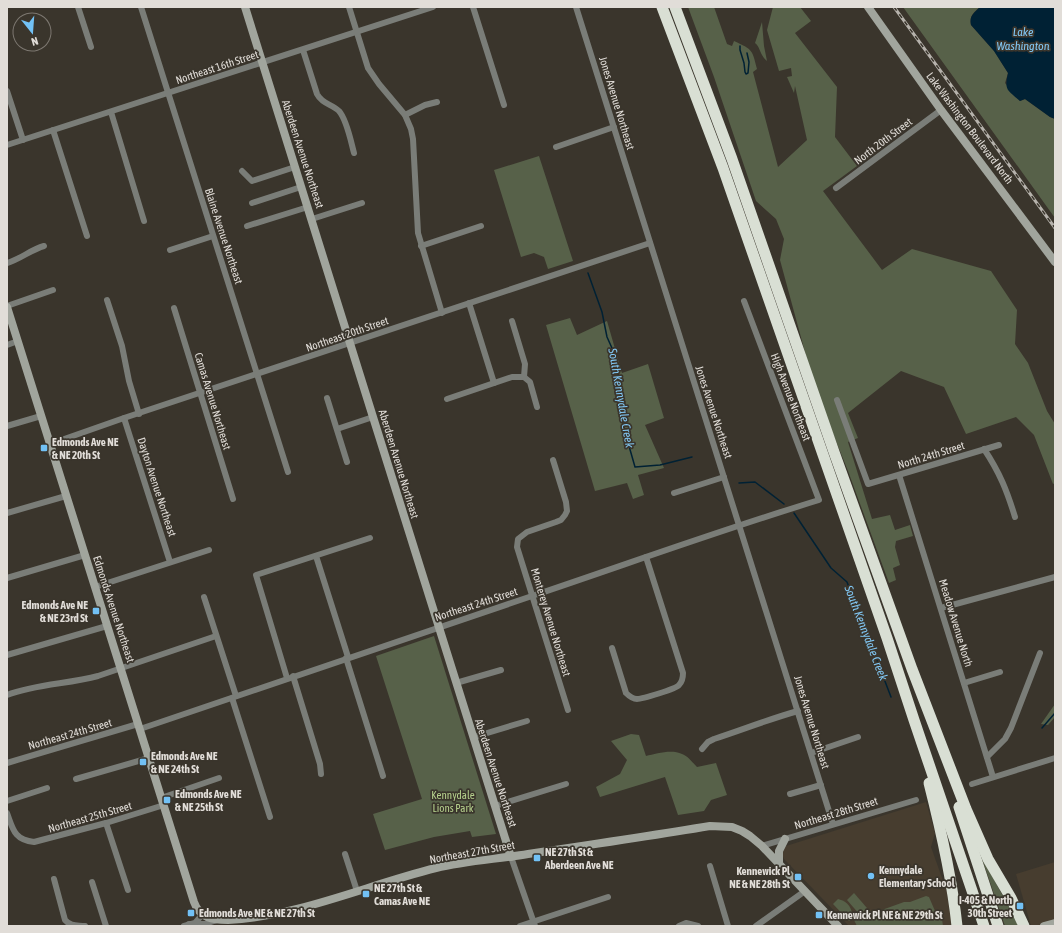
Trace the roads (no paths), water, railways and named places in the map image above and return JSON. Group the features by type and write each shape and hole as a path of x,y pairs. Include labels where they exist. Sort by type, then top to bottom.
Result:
{"highway":[{"path":"656,7 684,65"},
{"path":"662,7 723,168 887,638 984,926"},
{"path":"675,7 732,159 852,504 912,669 966,809 993,869 1011,898 1024,926"},
{"path":"887,638 940,825 953,892 957,926"},
{"path":"912,669 998,926"}],"street":[{"path":"78,7 91,47"},
{"name":"Blaine Avenue Northeast","path":"141,7 288,472"},
{"name":"Aberdeen Avenue Northeast","path":"245,7 456,684 534,924"},
{"path":"349,7 368,68 379,84 405,114 411,129 413,139 418,233 442,313"},
{"name":"Northeast 16th Street","path":"7,145 357,32 413,10 432,7"},
{"path":"473,7 504,104"},
{"name":"Jones Avenue Northeast","path":"576,7 833,824"},
{"name":"Lake Washington Boulevard North","path":"868,7 941,110 1055,262"},
{"path":"302,50 317,94 320,99 338,110 343,117 354,153"},
{"path":"7,91 23,140"},
{"path":"405,114 425,105 437,102"},
{"name":"North 20th Street","path":"836,188 941,110"},
{"path":"111,112 144,221"},
{"path":"556,147 614,128"},
{"path":"53,130 87,236"},
{"path":"242,172 252,180 295,166"},
{"path":"252,203 301,187"},
{"path":"312,219 362,203"},
{"path":"247,226 308,207"},
{"path":"421,246 480,226"},
{"path":"170,250 213,236"},
{"name":"Northeast 20th Street","path":"50,444 650,243"},
{"path":"7,263 22,258 32,250 44,246"},
{"path":"7,307 54,290"},
{"path":"107,300 122,346 129,381 139,414"},
{"name":"High Avenue Northeast","path":"744,301 819,500"},
{"path":"469,303 494,383"},
{"name":"Edmonds Avenue Northeast","path":"7,307 194,902 196,908 202,915"},
{"name":"Camas Avenue Northeast","path":"174,308 233,499"},
{"path":"512,321 525,364 524,377"},
{"path":"7,345 18,341"},
{"path":"447,399 516,376 524,377 530,382 537,407"},
{"path":"327,398 347,462"},
{"name":"North 24th Street","path":"836,400 868,484 999,445"},
{"path":"7,426 41,416"},
{"name":"Dayton Avenue Northeast","path":"124,418 170,562"},
{"path":"337,429 373,418"},
{"path":"984,449 996,466 1002,479 1015,517"},
{"name":"Monterey Avenue Northeast","path":"553,460 566,502 567,511 561,520 526,532 518,539 518,551 568,710"},
{"name":"Meadow Avenue North","path":"899,475 993,777"},
{"path":"674,493 724,477"},
{"path":"7,513 66,496"},
{"name":"Northeast 24th Street","path":"7,763 139,727 234,697 739,524 819,500"},
{"path":"321,774 320,764 256,575 370,538"},
{"path":"95,587 209,550"},
{"path":"7,578 85,555"},
{"path":"316,556 383,776"},
{"path":"612,648 626,693 631,698 639,698 680,685 684,673 646,557"},
{"path":"941,608 1055,577"},
{"path":"204,597 270,817"},
{"path":"7,656 107,626"},
{"path":"7,695 39,686 79,681 216,636"},
{"path":"987,757 1005,739 1011,728 1040,653"},
{"path":"456,684 501,670"},
{"path":"964,683 1000,672"},
{"path":"702,749 708,742 714,739 759,724 766,720 798,711"},
{"path":"474,737 528,721"},
{"path":"811,753 858,737"},
{"path":"76,779 149,758"},
{"path":"972,784 1055,758"},
{"name":"Northeast 25th Street","path":"7,813 13,830 17,836 22,840 39,842 106,823 163,802 220,778"},
{"path":"495,806 566,784"},
{"path":"790,794 821,785"},
{"path":"7,801 47,788"},
{"name":"Northeast 28th Street","path":"762,846 916,800"},
{"path":"106,823 128,890"},
{"name":"Northeast 27th Street","path":"186,925 195,923 202,915 210,919 220,920 276,914 437,868 710,826 732,828 746,834 762,846"},
{"path":"778,863 779,851 785,839"},
{"path":"762,846 838,926"},
{"path":"345,854 357,891"},
{"path":"710,866 728,926"},
{"path":"54,879 65,920 68,924 73,926 85,926"},
{"path":"92,882 106,926"},
{"path":"756,926 805,891"},
{"path":"520,926 534,924 608,897"},
{"name":"Northeast 27th Street","path":"186,925 205,924 220,920"},
{"path":"679,926 686,923 698,926"},
{"path":"1044,926 1055,923"}],"water":[{"name":"Lake Washington","path":"980,7 1055,7 1055,119 1025,99 1020,101 1008,89 1006,83 1008,73 994,51 971,25 971,17"}],"waterway":[{"path":"740,46 746,74 748,73 749,62 747,53"},
{"name":"South Kennydale Creek","path":"588,273 602,312 607,337 616,357 623,425 635,467 660,465 692,457"},
{"name":"South Kennydale Creek","path":"739,483 755,482 784,504"},
{"name":"South Kennydale Creek","path":"794,513 831,568 847,582 891,697"},
{"name":"South Kennydale Creek","path":"1042,728 1055,713"}],"railway":[{"path":"894,7 1055,228"}],"place":[{"name":"Edmonds Ave NE & NE 20th St","path":"44,448"},
{"name":"Edmonds Ave NE & NE 23rd St","path":"96,611"},
{"name":"Edmonds Ave NE & NE 24th St","path":"143,762"},
{"name":"Edmonds Ave NE & NE 25th St","path":"167,800"},
{"name":"NE 27th St & Aberdeen Ave NE","path":"537,858"},
{"name":"Kennydale Elementary School","path":"871,876"},
{"name":"Kennewick Pl NE & NE 28th St","path":"798,877"},
{"name":"NE 27th St & Camas Ave NE","path":"366,894"},
{"name":"I-405 & North 30th Street","path":"1020,906"},
{"name":"Edmonds Ave NE & NE 27th St","path":"191,913"},
{"name":"Kennewick Pl NE & NE 29th St","path":"819,915"}],"park label":[{"name":"Kennydale Lions Park","path":"453,801"}]}
